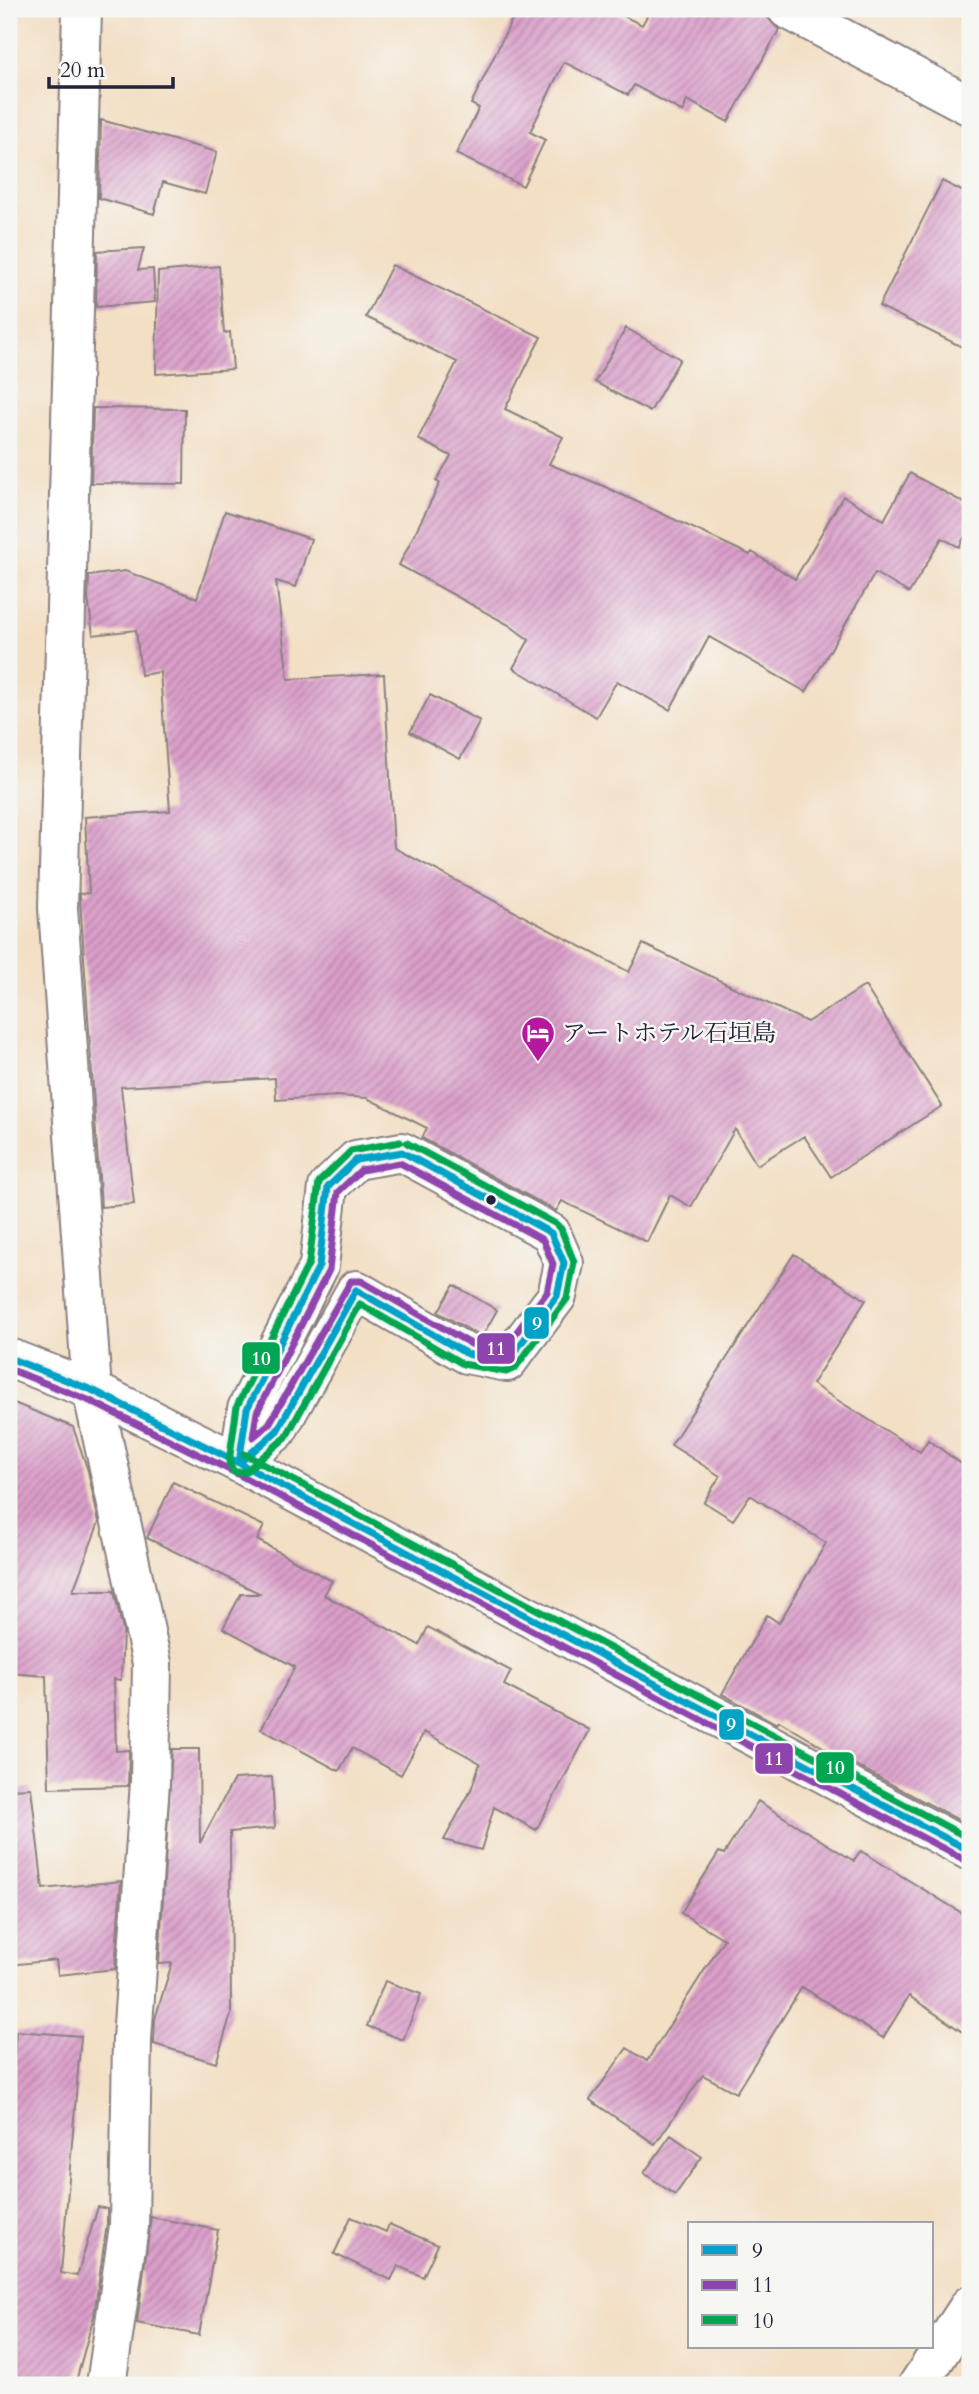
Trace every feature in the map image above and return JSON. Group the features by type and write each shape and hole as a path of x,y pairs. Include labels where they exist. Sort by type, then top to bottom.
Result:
{"street":[{"path":"82,9 58,908 92,1390 152,1663 150,1782 132,2039 129,2225 106,2385"},
{"path":"787,9 970,106"},
{"path":"239,1462 247,1409 319,1266 328,1187 356,1160 402,1152 551,1233 564,1263 556,1296 507,1362 467,1354 319,1266"},
{"path":"239,1462 277,1432 356,1290"},
{"path":"9,1358 92,1390 239,1462 970,1851"},
{"path":"918,2385 970,2305"}],"building":[{"path":"517,9 609,9 642,25 651,9 750,9 768,18 779,30 728,122 687,100 683,112 634,85 628,95 564,62 530,132 545,140 523,186 456,154 479,108 471,104"},
{"path":"101,120 217,152 205,194 163,182 154,214 99,198"},
{"path":"942,181 970,195 970,351 879,306"},
{"path":"144,248 138,270 153,269 155,302 96,307 97,251"},
{"path":"392,265 541,337 505,409 563,437 549,464 601,485 750,555 752,552 795,579 843,496 884,520 910,473 970,506 970,527 959,547 942,538 909,593 875,573 806,692 709,637 670,710 617,681 596,717 513,668 529,640 509,625 399,565 440,483 436,481 451,456 418,439 457,362 366,317"},
{"path":"219,266 224,333 230,332 233,369 156,374 158,272"},
{"path":"626,328 680,359 650,412 595,382"},
{"path":"93,408 185,409 184,484 91,483"},
{"path":"225,511 311,539 296,587 276,581 288,679 384,674 394,848 629,972 643,944 807,1022 865,986 942,1106 831,1177 804,1136 757,1165 735,1129 691,1207 670,1195 647,1242 562,1201 556,1211 422,1138 427,1128 367,1098 337,1096 276,1100 275,1078 121,1087 134,1204 101,1207 80,899 80,894 89,893 85,817 170,811 160,672 141,675 136,630 93,635 88,598 89,576 125,571 197,598"},
{"path":"430,695 480,721 460,759 410,732"},
{"path":"794,1254 866,1300 812,1384 920,1452 928,1440 970,1470 970,1826 838,1756 779,1721 777,1724 722,1694 767,1615 779,1623 826,1543 750,1495 733,1520 704,1502 720,1476 671,1445"},
{"path":"454,1285 497,1310 483,1335 438,1312"},
{"path":"9,1401 73,1427 88,1471 99,1522 73,1591 114,1591 123,1631 121,1680 114,1679 116,1751 129,1750 128,1786 49,1788 46,1676 9,1673"},
{"path":"173,1482 264,1526 257,1540 332,1581 324,1595 419,1645 428,1627 511,1671 504,1685 590,1730 536,1830 494,1807 481,1850 444,1840 471,1790 480,1763 424,1732 401,1775 352,1748 339,1771 261,1729 295,1667 223,1628 241,1594 261,1594 147,1538"},
{"path":"172,1749 199,1749 200,1843 234,1779 272,1777 275,1828 230,1832 231,2014 216,2063 154,2044 155,2019 172,1963 159,1964"},
{"path":"31,1788 43,1889 121,1881 115,1969 58,1975 56,1960 9,1965 9,1789"},
{"path":"758,1801 854,1861 861,1851 970,1918 970,2037 909,1996 883,2038 802,1987 736,2093 703,2075 655,2144 590,2100 627,2048 647,2061 724,1939 681,1913 719,1852 724,1854"},
{"path":"385,1981 421,1994 403,2040 367,2026"},
{"path":"16,2031 81,2036 61,2273 77,2276 98,2207 107,2209 107,2224 94,2315 75,2385 9,2385 9,2086 12,2087"},
{"path":"671,2135 702,2157 675,2195 644,2173"},
{"path":"151,2217 218,2230 199,2335 137,2323"},
{"path":"351,2217 386,2232 389,2224 438,2245 423,2277 398,2266 391,2280 334,2254"}],"transit line":[{"name":"10","path":"400,1142 351,1151 319,1182 309,1263 237,1406 229,1462 234,1472 245,1472 286,1437 360,1304 463,1364 506,1372 515,1368 567,1299 574,1262 561,1229 556,1224 407,1143"},
{"name":"9","path":"402,1152 551,1233 564,1263 557,1296 507,1362 467,1354 356,1290 277,1431 239,1463 247,1409 319,1266 328,1187 356,1160 402,1152"},
{"name":"11","path":"400,1163 543,1240 553,1264 547,1292 503,1350 471,1344 361,1281 351,1281 269,1424 253,1437 257,1412 329,1270 338,1192 361,1170 400,1163"},
{"name":"9","path":"9,1358 92,1390 239,1463 970,1851"},
{"name":"11","path":"9,1369 88,1400 234,1472 965,1860"},
{"name":"10","path":"244,1454 970,1839"}],"place":[{"name":"アートホテル石垣島","path":"538,1063"}]}
